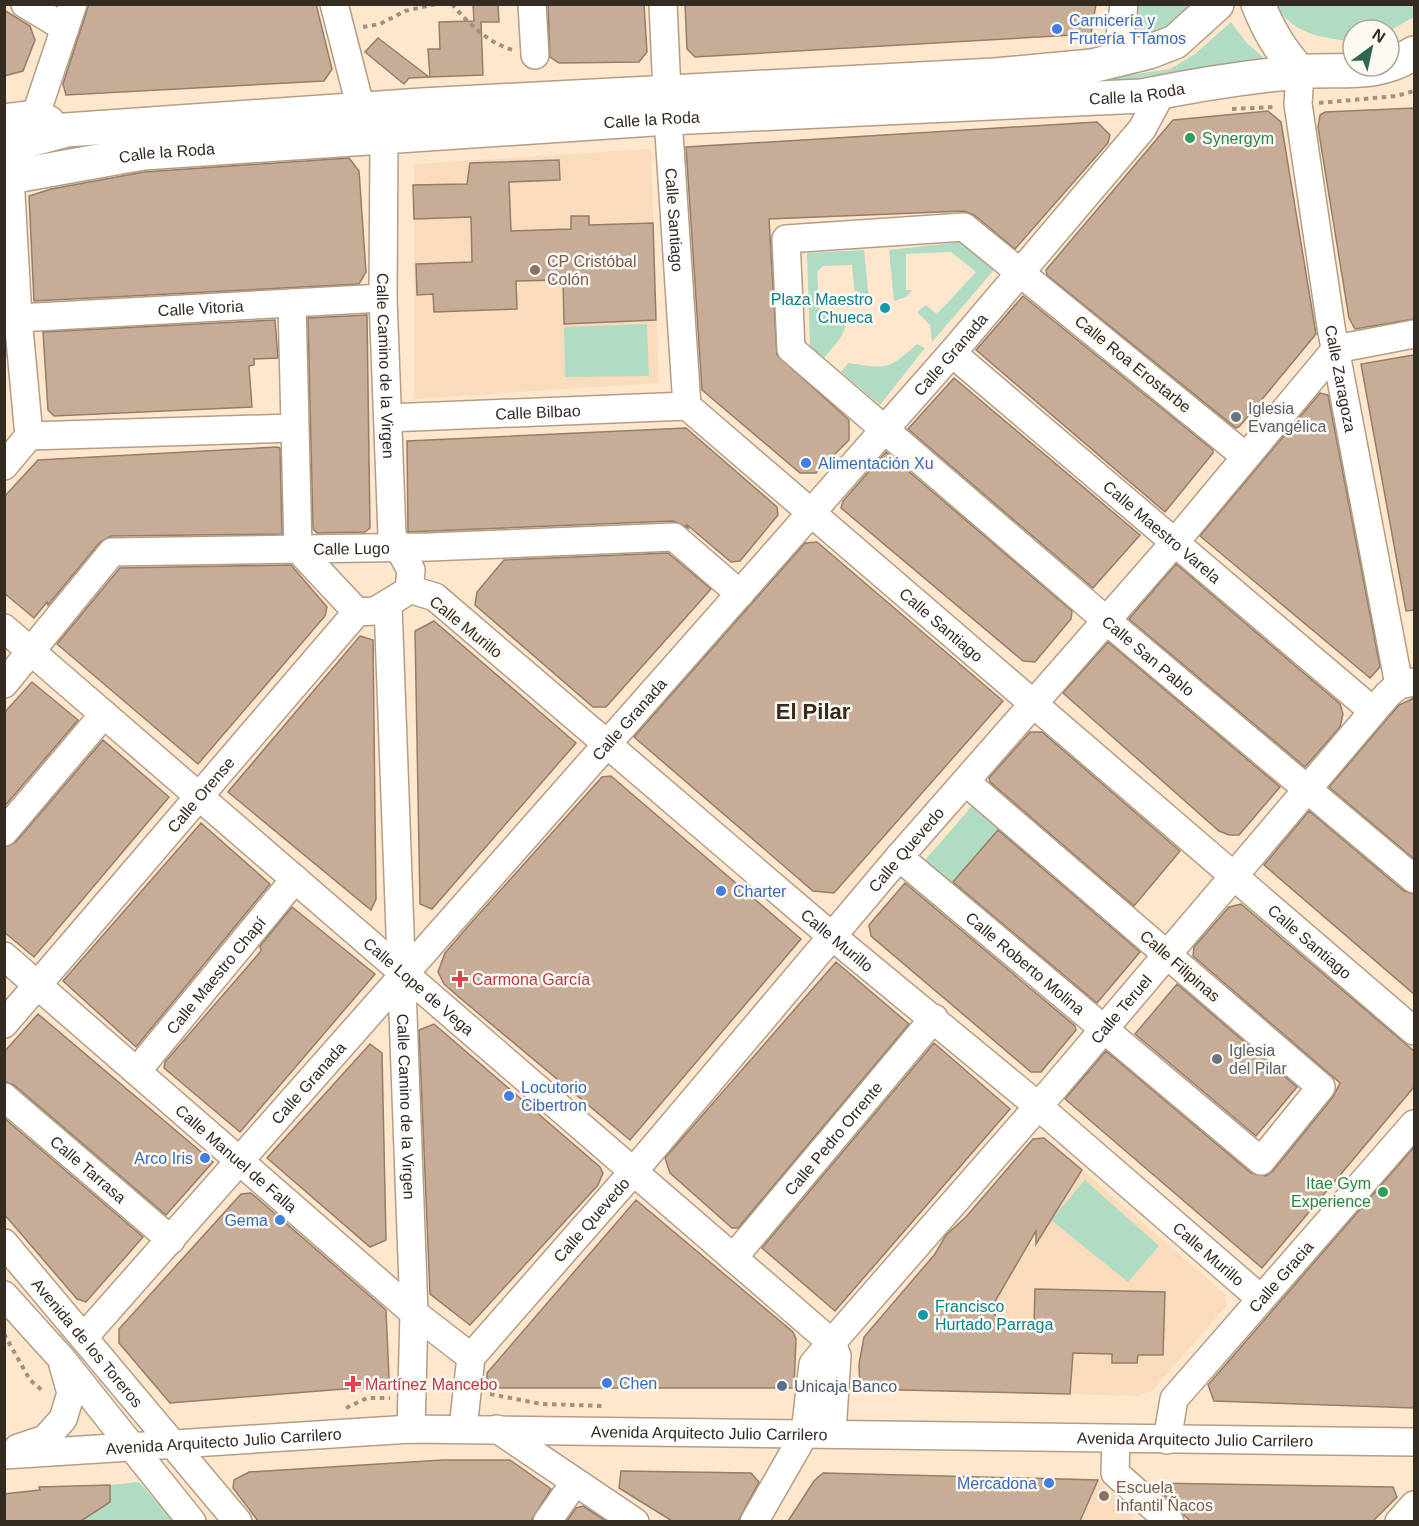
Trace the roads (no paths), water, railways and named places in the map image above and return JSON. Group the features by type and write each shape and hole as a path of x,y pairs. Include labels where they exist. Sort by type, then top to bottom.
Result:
{"main road":[{"name":"Calle la Roda","path":"7,175 143,153 384,136 668,105 1092,66 1117,61 1175,42 1217,4"},
{"path":"1258,4 1269,32 1281,51 1300,72"},
{"name":"Calle la Roda","path":"7,175 66,130 361,109 1142,96 1200,84 1300,72 1341,70"}],"street":[{"path":"25,4 69,16 36,114"},
{"path":"334,4 361,109"},
{"path":"532,4 535,55"},
{"name":"Calle Santiago","path":"663,4 687,406 1414,1031"},
{"path":"1117,61 1124,4"},
{"name":"Calle Zaragoza","path":"1300,72 1298,104 1336,349 1407,684"},
{"name":"Calle Granada","path":"84,1337 403,973 608,746 952,353 1142,129 1162,92"},
{"path":"4,118 36,114 83,129"},
{"name":"Calle Camino de la Virgen","path":"384,136 383,298 392,535 411,570 399,597 403,973 414,1313 411,1429"},
{"path":"4,466 29,436 7,175"},
{"path":"883,430 791,349 786,239 964,227 1020,272"},
{"name":"Calle Roa Erostarbe","path":"1020,272 1245,456"},
{"name":"Calle Vitoria","path":"18,318 383,298"},
{"path":"292,303 293,428 298,549 357,612 375,611 399,597"},
{"path":"1336,349 1414,334"},
{"name":"Calle Quevedo","path":"471,1357 633,1172 899,857 1176,541 1336,349"},
{"name":"Calle Maestro Varela","path":"952,353 1176,541 1373,711"},
{"name":"Calle Bilbao","path":"388,418 687,406"},
{"path":"29,436 293,428"},
{"name":"Calle San Pablo","path":"883,430 1414,879"},
{"name":"Calle Lugo","path":"4,684 112,552 398,548 674,537 740,594"},
{"name":"Calle Murillo","path":"399,597 435,597 832,936 1038,1106 1262,1299"},
{"name":"Calle Orense","path":"4,1024 357,612"},
{"name":"Calle Lope de Vega","path":"4,628 832,1343"},
{"name":"Calle Teruel","path":"805,1433 813,1364 1038,1106 1373,711 1407,684"},
{"path":"4,832 104,714"},
{"name":"Calle Filipinas","path":"966,782 1321,1087 1261,1161"},
{"name":"Calle Roberto Molina","path":"899,857 1261,1161"},
{"name":"Calle Maestro Chapí","path":"137,1071 295,879"},
{"name":"Calle Manuel de Falla","path":"4,956 414,1313 471,1357"},
{"name":"Calle Pedro Orrente","path":"733,1258 934,1018"},
{"name":"Calle Tarrasa","path":"4,1097 171,1240"},
{"name":"Calle Gracia","path":"1167,1440 1174,1399 1414,1124"},
{"name":"Avenida de los Toreros","path":"4,1243 238,1521"},
{"name":"Avenida de los Toreros","path":"4,1295 61,1358 192,1521"},
{"path":"832,1343 837,1356 832,1432"},
{"path":"463,1428 471,1357"},
{"name":"Avenida de los Toreros","path":"4,1454 45,1439 63,1419 71,1393 61,1358"},
{"name":"Avenida Arquitecto Julio Carrilero","path":"4,1454 411,1429 463,1428 1414,1442"},
{"path":"496,1429 635,1521"},
{"path":"754,1521 805,1433"},
{"path":"1116,1438 1115,1473 1170,1521"},
{"path":"547,1521 575,1482"},
{"path":"1399,1521 1414,1505"}],"place":[{"name":"Carnicería y Frutería TTamos","path":"1057,29"},
{"name":"Synergym","path":"1190,138"},
{"name":"CP Cristóbal Colón","path":"535,270"},
{"name":"Plaza Maestro Chueca","path":"885,308"},
{"name":"Iglesia Evangélica","path":"1236,417"},
{"name":"Alimentación Xu","path":"806,463"},
{"name":"Charter","path":"721,891"},
{"name":"Carmona García","path":"460,979"},
{"name":"Iglesia del Pilar","path":"1217,1059"},
{"name":"Locutorio Cibertron","path":"509,1096"},
{"name":"Arco Iris","path":"205,1158"},
{"name":"Itae Gym Experience","path":"1383,1192"},
{"name":"Gema","path":"280,1220"},
{"name":"Francisco Hurtado Parraga","path":"923,1315"},
{"name":"Chen","path":"607,1383"},
{"name":"Martínez Mancebo","path":"353,1384"},
{"name":"Unicaja Banco","path":"782,1386"},
{"name":"Mercadona","path":"1049,1483"},
{"name":"Escuela Infantil Ñacos","path":"1104,1496"}],"district":[{"name":"El Pilar","path":"813,711"}]}
